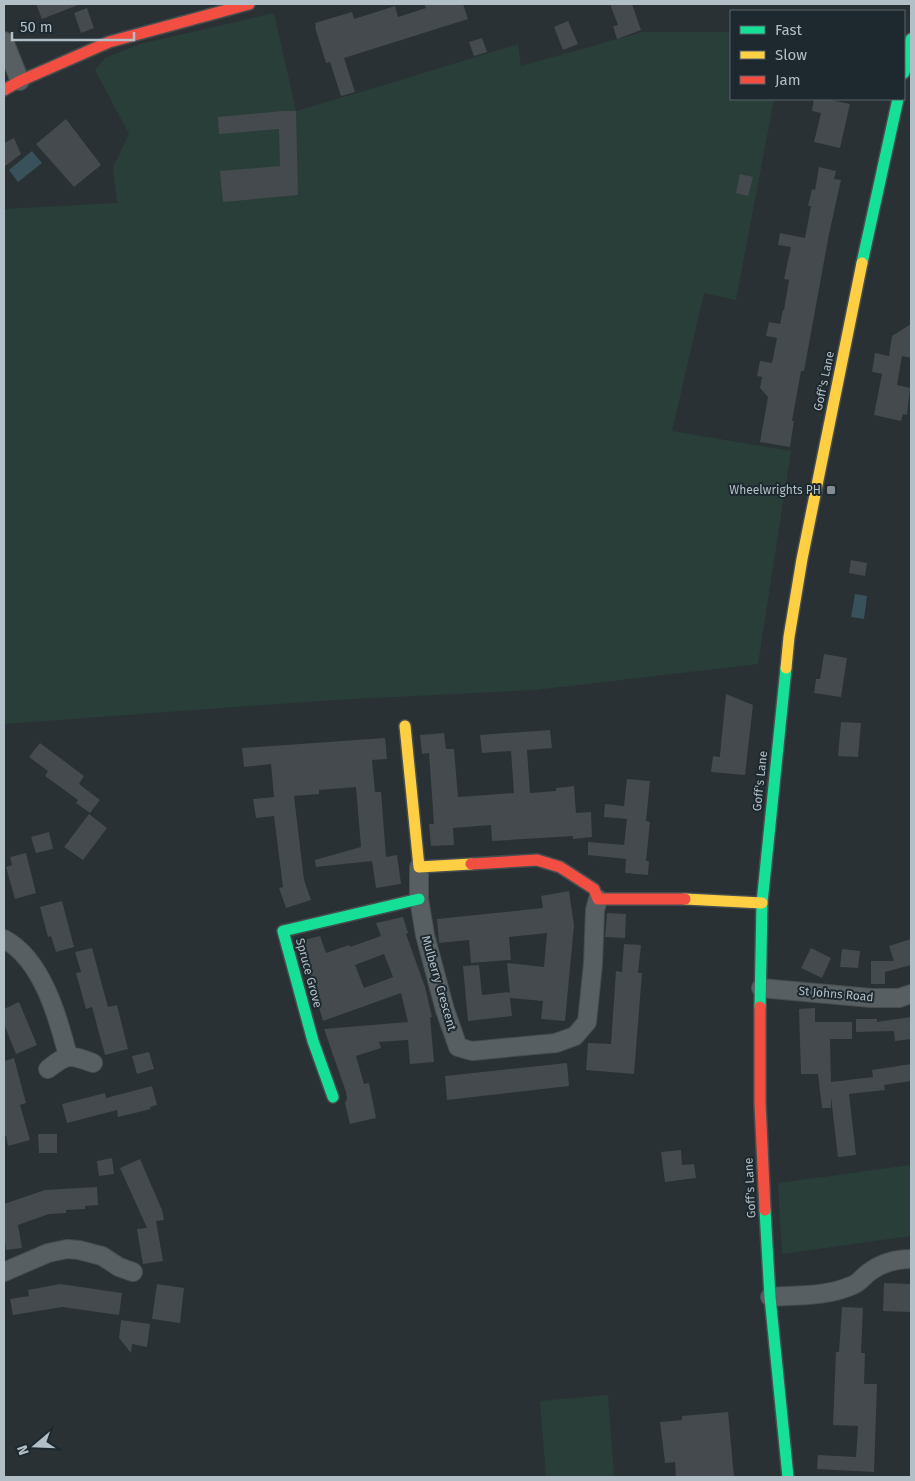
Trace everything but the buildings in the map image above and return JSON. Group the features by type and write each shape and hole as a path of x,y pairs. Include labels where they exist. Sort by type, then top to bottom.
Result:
{"main road":[{"path":"4,90 20,81 109,42 249,4"},
{"path":"905,68 911,39"},
{"name":"Goff's Lane","path":"788,1477 770,1298 760,1103 762,903 789,637 802,559 863,258 898,100"},
{"name":"Mulberry Crescent","path":"405,726 419,868"},
{"path":"419,868 537,860 560,867 594,889 598,899 660,898 762,903"},
{"name":"Spruce Grove","path":"333,1097 313,1040 283,931 419,899"}],"street":[{"path":"4,41 20,81"},
{"name":"Mulberry Crescent","path":"419,868 419,899 425,935 448,1019 458,1047 472,1051 556,1043 575,1036 587,1022 593,964 595,910 598,899"},
{"path":"4,939 12,943 23,954 34,969 58,1018 68,1056"},
{"name":"St Johns Road","path":"760,988 871,998 899,998 911,994"},
{"path":"48,1069 62,1058 68,1056 93,1063"},
{"path":"4,1272 48,1252 67,1249 102,1256 119,1267 132,1272"},
{"path":"770,1298 840,1290 856,1284 880,1265 901,1259 911,1259"}],"green space":[{"path":"274,13 296,111 518,44 521,66 643,32 730,32 730,100 774,100 736,300 704,293 672,431 791,451 758,664 535,690 333,700 4,724 4,209 117,203 113,167 129,134 95,70 105,58 140,44"},
{"path":"911,1165 911,1236 782,1254 778,1183"},
{"path":"608,1395 614,1476 546,1477 540,1401"}],"water":[{"path":"32,151 42,163 18,182 9,170"},
{"path":"855,594 867,596 864,619 851,617"}],"traffic: fast":[{"path":"905,68 911,39"},
{"path":"862,263 898,100"},
{"path":"760,1007 762,903 786,668"},
{"path":"333,1097 313,1041 283,931 419,899"},
{"path":"765,1210 770,1297 788,1477"}],"traffic: slow":[{"path":"786,668 789,637 802,559 862,263"},
{"path":"405,726 419,867 471,864"},
{"path":"685,899 762,903"}],"traffic: jam":[{"path":"4,90 20,81 109,42 249,4"},
{"path":"471,864 537,860 560,867 594,889 598,899 685,899"},
{"path":"760,1007 760,1103 765,1210"}],"place":[{"name":"Wheelwrights PH","path":"831,490"}]}
